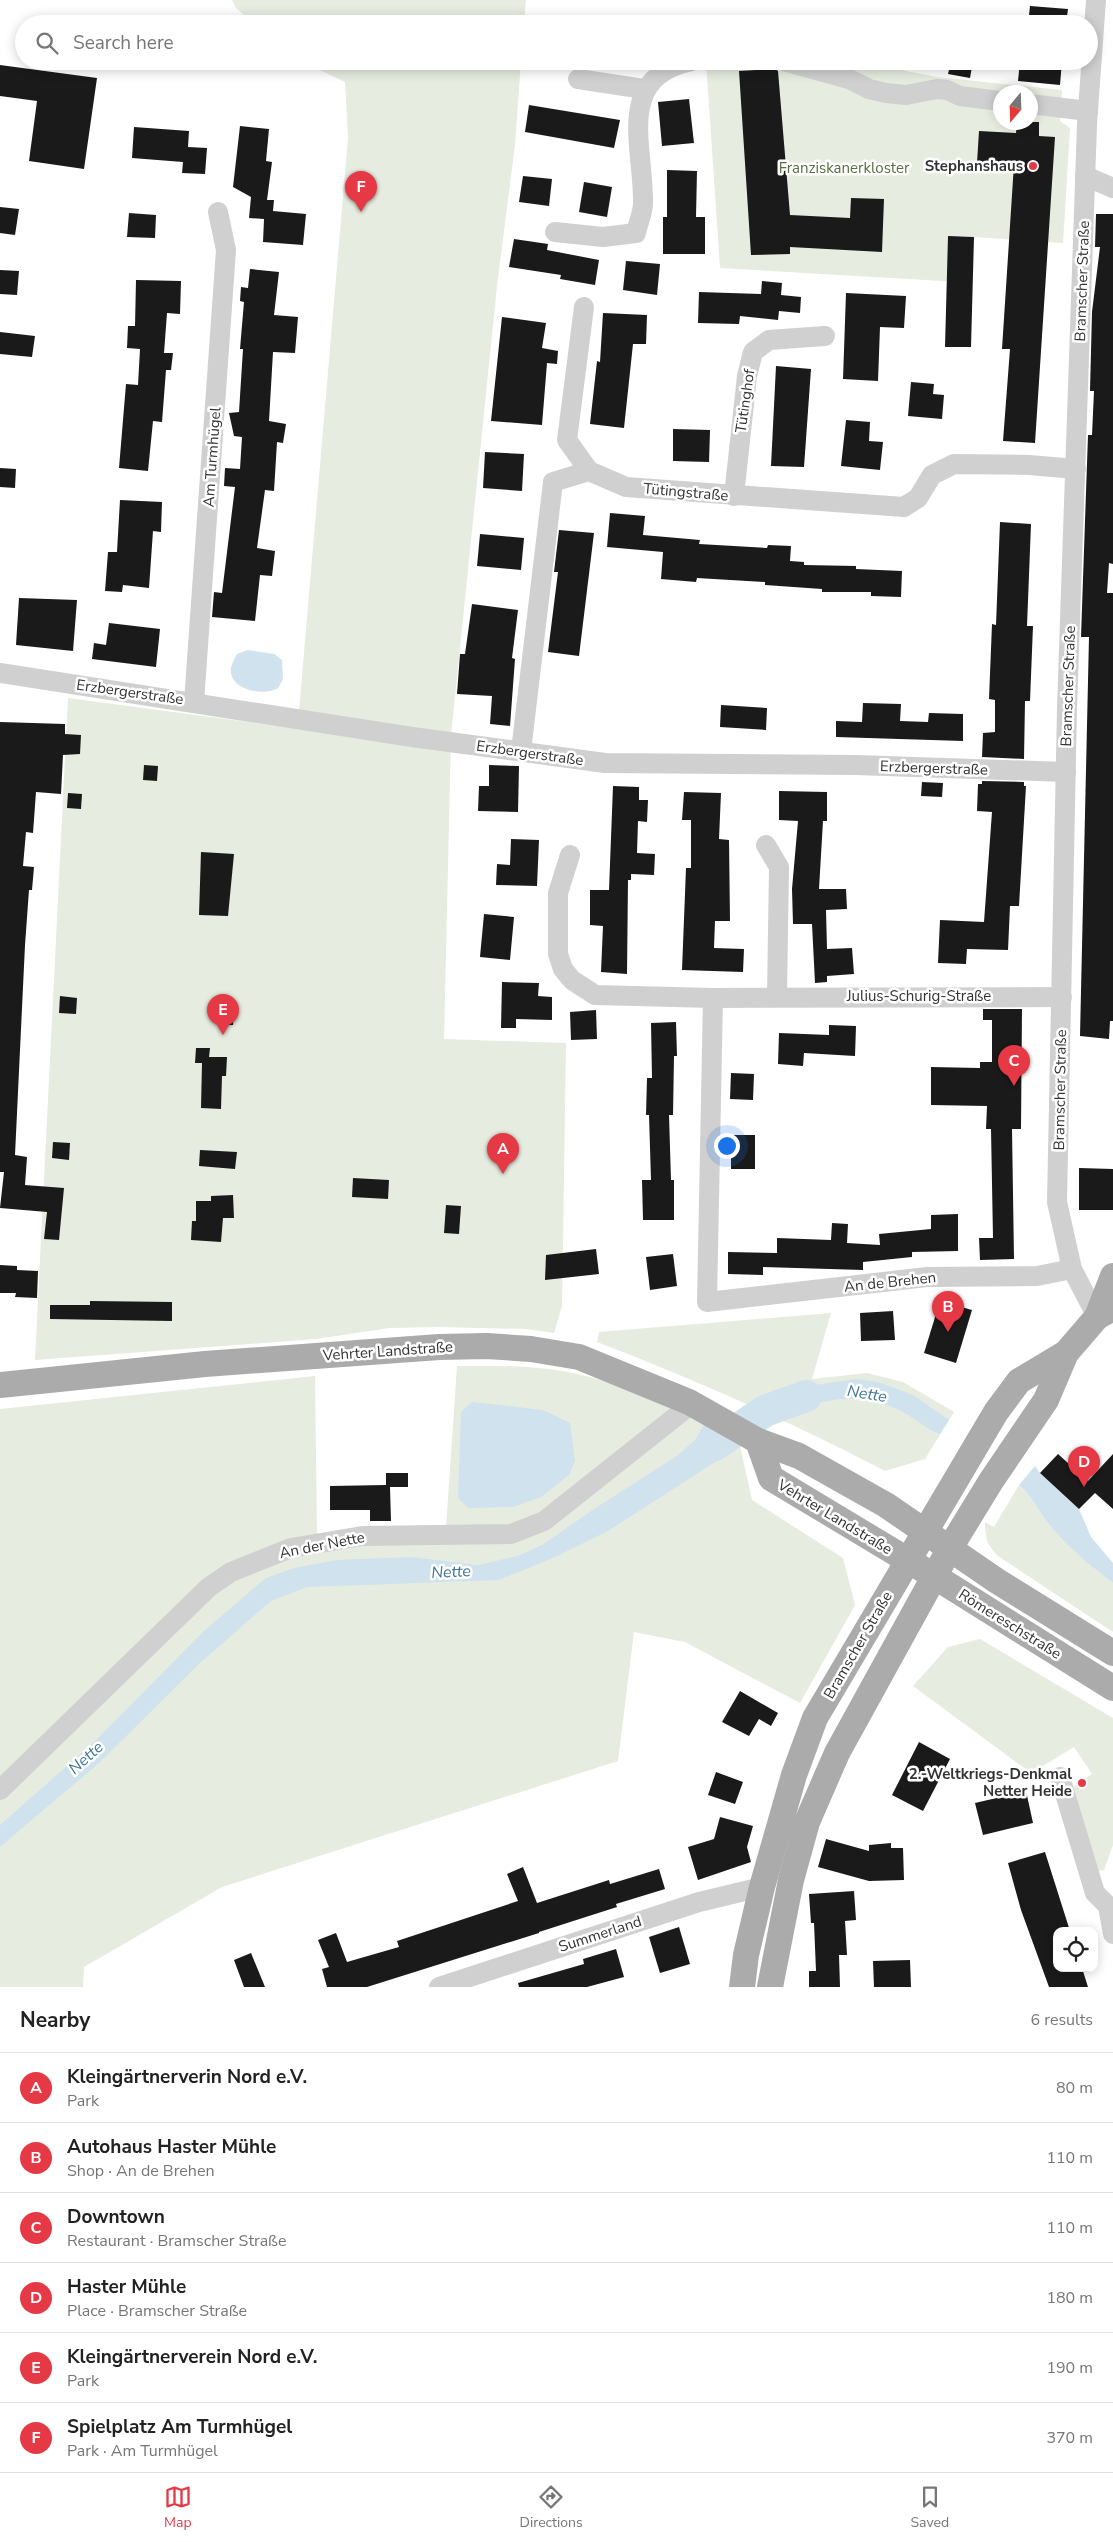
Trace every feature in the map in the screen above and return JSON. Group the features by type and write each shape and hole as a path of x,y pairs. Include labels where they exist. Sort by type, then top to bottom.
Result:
{"main road":[{"path":"1105,1313 1113,1276"},
{"name":"Bramscher Straße","path":"742,1987 746,1955 762,1887 794,1775 815,1718 924,1530 996,1412 1019,1381 1066,1353 1105,1313"},
{"name":"Vehrter Landstraße","path":"0,1385 214,1364 420,1348 487,1346 531,1349 579,1357 689,1402 755,1439 799,1456 886,1505 924,1530"},
{"name":"Bramscher Straße","path":"773,1983 791,1880 807,1822 837,1753 950,1548 991,1481 1046,1400 1066,1353"},
{"name":"Vehrter Landstraße","path":"755,1439 770,1478 907,1560"},
{"name":"Römereschstraße","path":"924,1530 997,1581 1113,1654"},
{"name":"Römereschstraße","path":"907,1560 1113,1688"}],"street":[{"name":"Bramscher Straße","path":"1095,15 1096,0"},
{"path":"555,232 603,237 636,233 643,205 638,112 644,89 656,77 672,70"},
{"path":"816,70 849,79 869,89 886,93 906,95 937,89 947,90 960,96 993,100"},
{"name":"Bramscher Straße","path":"1091,70 1085,176 1066,772 1057,1202 1072,1268 1105,1313"},
{"path":"578,79 644,89"},
{"path":"1038,105 1088,110"},
{"path":"1085,176 1113,188"},
{"name":"Am Turmhügel","path":"194,702 226,250 218,212"},
{"path":"521,751 553,482 589,471 567,440 584,307"},
{"name":"Tütinghof","path":"734,496 747,376 754,352 769,340 825,336"},
{"name":"Tütingstraße","path":"589,471 626,486 734,496 904,507 918,498 932,475 954,464 1029,465 1076,469"},
{"name":"Erzbergerstraße","path":"0,674 403,735 605,763 649,765 856,765 1066,772"},
{"path":"766,846 779,867 777,996"},
{"name":"Julius-Schurig-Straße","path":"570,855 558,892 558,954 562,969 584,990 608,996 713,998 777,996 1062,996"},
{"name":"An de Brehen","path":"713,998 707,1302 927,1277 1037,1276 1072,1268"},
{"name":"An der Nette","path":"0,1790 209,1587 231,1572 291,1548 362,1536 511,1534 544,1521 684,1410 689,1402"},
{"path":"1060,1777 1095,1893 1108,1906 1113,1934"},
{"name":"Summerland","path":"439,1987 699,1902 762,1887"}],"green space":[{"path":"232,0 526,0 525,15 244,15 236,8"},
{"path":"320,70 520,70 515,145 497,286 451,736 444,1039 566,1043 562,1306 554,1333 526,1329 389,1328 316,1339 35,1360 68,698 398,742 299,711 348,138 345,82"},
{"name":"Franziskanerkloster","path":"707,70 901,70 937,77 1014,85 993,85 993,130 1038,130 1038,88 1062,90 1060,121 1070,128 1063,243 961,236 960,282 720,268"},
{"path":"831,1313 812,1379 867,1373 903,1382 954,1412 925,1459 885,1471 743,1402 597,1342 599,1332"},
{"path":"457,1366 541,1368 591,1377 636,1392 679,1412 740,1446 752,1500 843,1558 855,1605 800,1703 685,1642 634,1632 618,1761 222,1887 84,1967 83,1987 0,1987 0,1800 164,1641 0,1781 0,1409 315,1376 317,1536 446,1528"},
{"path":"1019,1485 1045,1519 1061,1536 1086,1561 1113,1583 1113,1632 998,1556 989,1545 986,1537 985,1522 994,1527"},
{"path":"980,1639 1113,1718 1113,1845 1104,1870 1097,1871 1073,1787 1092,1774 1074,1747 1038,1769 1043,1782 913,1686 948,1647"}],"water":[{"path":"248,650 274,654 282,660 283,679 278,688 266,692 258,692 244,688 233,679 231,670 237,654"},
{"path":"856,1379 878,1382 913,1395 949,1420 940,1434 903,1412 873,1401 842,1399 826,1401 796,1411 782,1419 751,1405 803,1387"},
{"path":"472,1402 543,1410 570,1423 575,1461 569,1475 541,1497 513,1507 468,1508 458,1498 461,1412"},
{"path":"704,1425 740,1446 608,1531 555,1557 499,1580 307,1587 271,1601 201,1662 100,1762 0,1847 0,1825 94,1742 204,1631 266,1578 294,1568 337,1560 411,1557 478,1565 518,1556 542,1545 677,1456 695,1440"},
{"path":"1035,1466 1040,1473 1079,1509 1091,1537 1113,1563 1113,1583 1060,1537 1019,1485"}],"building":[{"path":"1030,6 1068,9 1067,15 1029,15"},
{"path":"0,65 15,67 15,70 37,70 97,78 84,169 29,161 37,101 0,96"},
{"path":"949,70 971,70 970,78 948,74"},
{"path":"1019,70 1061,70 1060,85 1018,81"},
{"path":"739,71 778,71 790,215 850,218 851,198 884,199 882,252 790,247 790,254 751,255"},
{"path":"689,99 694,143 662,146 658,102"},
{"path":"529,105 620,120 614,148 525,132"},
{"path":"1039,122 1039,136 1055,137 1035,443 1003,441 1010,349 1002,349 1014,164 977,163 979,131 1016,133 1016,130 1038,130"},
{"path":"240,126 269,129 266,161 272,162 267,200 274,200 273,211 306,214 303,245 263,242 264,219 249,218 251,197 233,187"},
{"path":"134,127 189,131 188,147 207,148 205,174 182,173 183,162 132,158"},
{"path":"667,170 697,171 696,217 705,217 705,254 663,254 663,217 667,217"},
{"path":"523,176 552,179 549,206 519,202"},
{"path":"584,182 612,187 607,217 579,212"},
{"path":"0,207 19,209 15,235 0,233"},
{"path":"129,213 156,215 155,238 127,237"},
{"path":"1096,214 1113,214 1113,564 1109,563 1107,593 1113,593 1113,1021 1110,1021 1109,1039 1080,1036 1089,637 1081,637 1088,435 1092,435 1094,391 1090,391 1092,312 1100,247 1095,247"},
{"path":"948,236 974,237 971,347 945,347"},
{"path":"514,239 548,244 547,250 599,260 595,285 560,279 561,275 509,267"},
{"path":"626,261 660,264 657,295 623,290"},
{"path":"250,269 279,272 274,315 298,317 295,353 273,352 269,421 286,424 283,443 277,442 274,491 265,490 257,548 275,551 272,576 260,575 255,621 212,617 214,592 222,593 235,487 224,486 225,468 240,469 242,437 234,436 229,413 239,412 243,349 240,349 244,302 240,301 241,287 248,288"},
{"path":"0,270 19,271 17,295 0,294"},
{"path":"136,280 181,281 180,314 167,313 164,353 173,353 171,370 166,370 162,422 153,421 148,471 119,468 126,384 138,385 140,349 127,348 128,326 135,326"},
{"path":"762,281 782,283 781,295 801,297 800,313 779,311 778,320 740,316 739,324 698,323 699,292 761,294"},
{"path":"846,293 906,296 904,328 880,327 878,381 843,379"},
{"path":"603,313 647,315 646,344 633,344 624,428 590,424 597,361 600,362"},
{"path":"502,317 546,323 542,348 558,351 557,364 547,363 542,425 491,421"},
{"path":"0,332 35,336 32,357 0,354"},
{"path":"776,366 811,369 804,467 771,466"},
{"path":"911,382 934,384 933,394 944,395 942,419 908,416"},
{"path":"846,420 870,422 869,441 883,442 880,470 841,466"},
{"path":"673,429 710,430 709,462 673,461"},
{"path":"485,452 524,454 522,491 483,488"},
{"path":"0,468 16,469 15,488 0,487"},
{"path":"120,500 162,502 161,532 153,531 149,588 123,585 122,592 105,591 108,552 117,552"},
{"path":"610,513 645,516 643,535 700,540 699,544 767,548 768,545 791,546 790,561 804,562 804,565 856,566 856,569 902,571 901,597 871,596 871,592 822,592 822,589 765,585 765,582 697,578 696,582 661,579 663,552 607,547"},
{"path":"1000,522 1031,524 1027,626 1033,626 1030,701 1025,701 1024,759 982,757 983,733 995,732 995,700 989,699 992,624 996,625"},
{"path":"559,530 594,533 579,656 548,652 558,572 554,572"},
{"path":"480,534 524,538 521,570 477,566"},
{"path":"19,598 77,600 73,651 16,645"},
{"path":"472,604 518,610 512,658 515,659 510,726 490,724 492,696 457,694 460,654 465,654"},
{"path":"109,623 160,629 156,667 92,659 94,643 106,645"},
{"path":"863,703 901,704 900,721 928,722 929,713 963,714 963,741 836,737 836,721 862,722"},
{"path":"721,705 767,708 766,730 720,727"},
{"path":"0,722 65,724 65,734 81,735 80,754 63,755 61,794 36,792 33,833 26,832 23,866 34,867 32,890 29,890 25,945 15,1155 27,1157 25,1185 64,1188 59,1240 44,1239 47,1212 0,1208 4,1172 0,1172"},
{"path":"144,765 158,766 157,781 143,780"},
{"path":"489,765 519,766 518,812 478,811 479,786 489,786"},
{"path":"982,781 1024,782 1024,786 1026,786 1019,906 1010,906 1008,950 967,949 966,964 938,963 940,920 984,922 992,812 977,811 978,784 982,784"},
{"path":"922,782 943,783 942,797 921,796"},
{"path":"613,786 639,787 639,800 648,800 647,822 638,821 637,853 655,854 654,875 631,874 631,880 628,880 627,974 601,972 603,926 590,925 590,890 609,890"},
{"path":"779,791 827,792 827,821 823,821 819,889 846,889 847,909 826,910 827,949 852,948 854,974 827,976 827,982 815,983 812,924 793,924 792,889 798,821 779,820"},
{"path":"684,792 721,793 719,839 729,840 730,921 715,921 714,948 744,949 743,972 682,970 686,868 691,868 691,820 682,820"},
{"path":"68,793 82,794 81,809 67,808"},
{"path":"511,839 539,840 537,886 496,885 497,864 510,865"},
{"path":"201,852 234,854 228,916 199,915"},
{"path":"484,914 514,917 510,960 480,957"},
{"path":"502,982 539,983 538,996 552,997 552,1020 516,1019 516,1028 501,1028"},
{"path":"60,996 77,998 76,1014 59,1013"},
{"path":"983,1009 1022,1009 1021,1129 1012,1129 1014,1259 980,1260 979,1238 993,1238 991,1129 986,1129 987,1106 931,1105 931,1067 980,1068 980,1062 992,1062 992,1020 983,1020"},
{"path":"219,1010 234,1010 233,1025 219,1025"},
{"path":"596,1010 597,1039 571,1040 570,1012"},
{"path":"676,1022 677,1056 674,1056 673,1115 669,1115 671,1180 674,1180 674,1220 643,1220 642,1180 651,1180 649,1115 646,1115 647,1078 652,1078 651,1023"},
{"path":"829,1025 856,1026 855,1056 804,1053 803,1066 778,1064 779,1033 829,1035"},
{"path":"196,1048 210,1048 209,1057 227,1057 226,1076 222,1076 221,1109 201,1108 202,1063 195,1063"},
{"path":"731,1073 754,1074 753,1100 730,1099"},
{"path":"731,1135 755,1135 755,1169 731,1169"},
{"path":"53,1142 70,1143 69,1160 52,1158"},
{"path":"200,1150 237,1152 235,1169 199,1166"},
{"path":"1079,1168 1113,1169 1113,1210 1079,1210"},
{"path":"353,1178 389,1180 388,1199 352,1197"},
{"path":"233,1195 234,1218 223,1218 221,1242 191,1240 192,1221 196,1221 196,1201 211,1201 211,1196"},
{"path":"446,1205 461,1206 459,1234 444,1233"},
{"path":"958,1214 958,1251 912,1252 912,1257 863,1262 863,1270 763,1267 763,1275 728,1274 728,1252 777,1253 777,1238 831,1240 832,1223 848,1224 847,1243 880,1245 879,1234 931,1229 931,1215"},
{"path":"596,1249 599,1274 545,1280 546,1255"},
{"path":"673,1254 677,1286 650,1290 646,1257"},
{"path":"0,1265 17,1266 17,1270 38,1271 37,1298 15,1297 16,1293 0,1293"},
{"path":"90,1301 172,1302 172,1321 50,1319 50,1305 90,1305"},
{"path":"940,1301 972,1310 956,1363 924,1353"},
{"path":"893,1311 895,1340 861,1341 860,1313"},
{"path":"1058,1454 1088,1481 1113,1454 1113,1509 1095,1493 1079,1509 1040,1473"},
{"path":"386,1473 408,1473 408,1487 390,1487 391,1521 370,1521 370,1510 330,1510 330,1486 386,1485"},
{"path":"740,1691 778,1713 771,1726 759,1719 749,1736 722,1722"},
{"path":"919,1742 950,1759 923,1811 892,1795"},
{"path":"716,1772 743,1782 735,1804 708,1795"},
{"path":"1026,1791 1033,1823 983,1835 975,1803"},
{"path":"720,1817 753,1826 747,1847 751,1862 698,1880 688,1847 714,1839"},
{"path":"826,1839 869,1851 869,1845 891,1843 891,1848 903,1848 904,1880 869,1881 818,1867"},
{"path":"1045,1852 1069,1927 1053,1927 1053,1972 1083,1972 1088,1987 1049,1987 1021,1910 1008,1863"},
{"path":"523,1867 537,1903 609,1880 610,1884 659,1869 665,1889 616,1904 617,1907 539,1933 367,1987 327,1987 322,1969 329,1967 318,1940 336,1933 347,1962 399,1947 397,1941 518,1901 507,1874"},
{"path":"854,1891 856,1920 845,1921 847,1955 839,1955 840,1987 809,1987 809,1971 816,1971 814,1923 811,1923 809,1894"},
{"path":"679,1927 690,1964 660,1973 649,1937"},
{"path":"616,1949 624,1977 587,1987 519,1987 518,1983 584,1964 583,1959"},
{"path":"251,1953 265,1987 244,1987 234,1960"},
{"path":"910,1960 911,1987 874,1987 873,1961"}],"waterway":[{"name":"Nette","path":"713,1446 765,1411 806,1396"}],"place":[{"name":"Stephanshaus","path":"1033,166"},
{"name":"Spielplatz Am Turmhügel","path":"361,212"},
{"name":"Kleingärtnerverein Nord e.V.","path":"223,1035"},
{"name":"Downtown","path":"1014,1086"},
{"name":"Kleingärtnerverin Nord e.V.","path":"503,1174"},
{"name":"Autohaus Haster Mühle","path":"948,1332"},
{"name":"Haster Mühle","path":"1084,1487"},
{"name":"2.-Weltkriegs-Denkmal Netter Heide","path":"1082,1783"}]}
